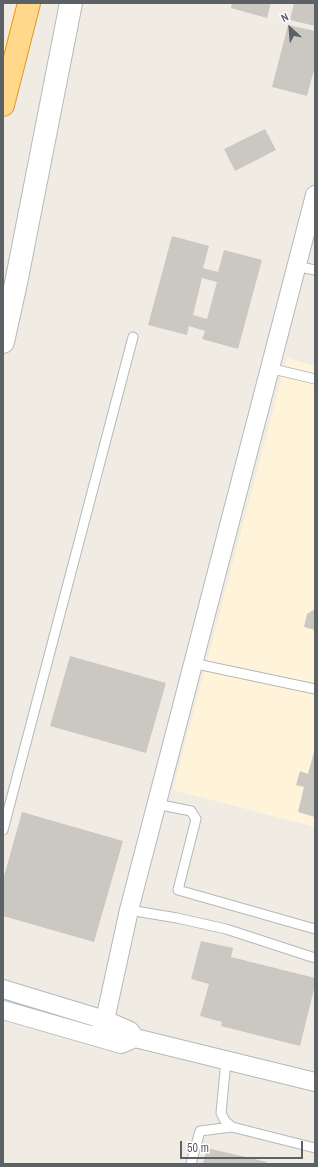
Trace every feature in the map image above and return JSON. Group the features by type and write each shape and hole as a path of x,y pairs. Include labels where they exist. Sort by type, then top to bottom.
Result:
{"highway":[{"path":"3,105 29,3"}],"main road":[{"path":"3,342 71,3"}],"street":[{"path":"97,1037 105,1020 128,910 315,195"},
{"path":"3,989 105,1020 130,1031 135,1038"},
{"path":"3,1010 121,1044 135,1038 315,1082"}],"lane":[{"path":"296,266 315,270"},
{"path":"3,830 133,338"},
{"path":"269,368 315,379"},
{"path":"192,663 315,689"},
{"path":"156,804 191,811 196,819 178,890 315,929"},
{"path":"128,910 177,918 212,926 315,958"},
{"path":"226,1061 221,1113 225,1121 232,1127"},
{"path":"191,1164 200,1131 232,1127 315,1148"}],"shaded area":[{"path":"287,358 315,366 315,827 173,790"}],"building":[{"path":"232,3 271,3 267,18 231,8"},
{"path":"294,3 315,3 315,26 290,20"},
{"path":"288,25 315,31 315,66 307,96 272,87"},
{"path":"265,129 276,150 235,171 224,149"},
{"path":"172,236 209,246 203,268 218,272 224,250 262,260 238,349 202,339 205,331 189,326 187,335 148,325","holes":["202,278 217,282 207,319 193,315"]},
{"path":"315,609 315,630 304,627 307,614"},
{"path":"70,656 166,683 146,753 50,726"},
{"path":"315,748 315,817 298,812 304,787 296,785 300,771 308,774"},
{"path":"22,812 123,841 94,942 3,916 3,880"},
{"path":"201,941 233,948 231,957 315,978 315,985 300,1046 221,1026 222,1022 200,1016 209,984 191,979"},
{"path":"207,1148 267,1162 266,1164 203,1164"}]}
